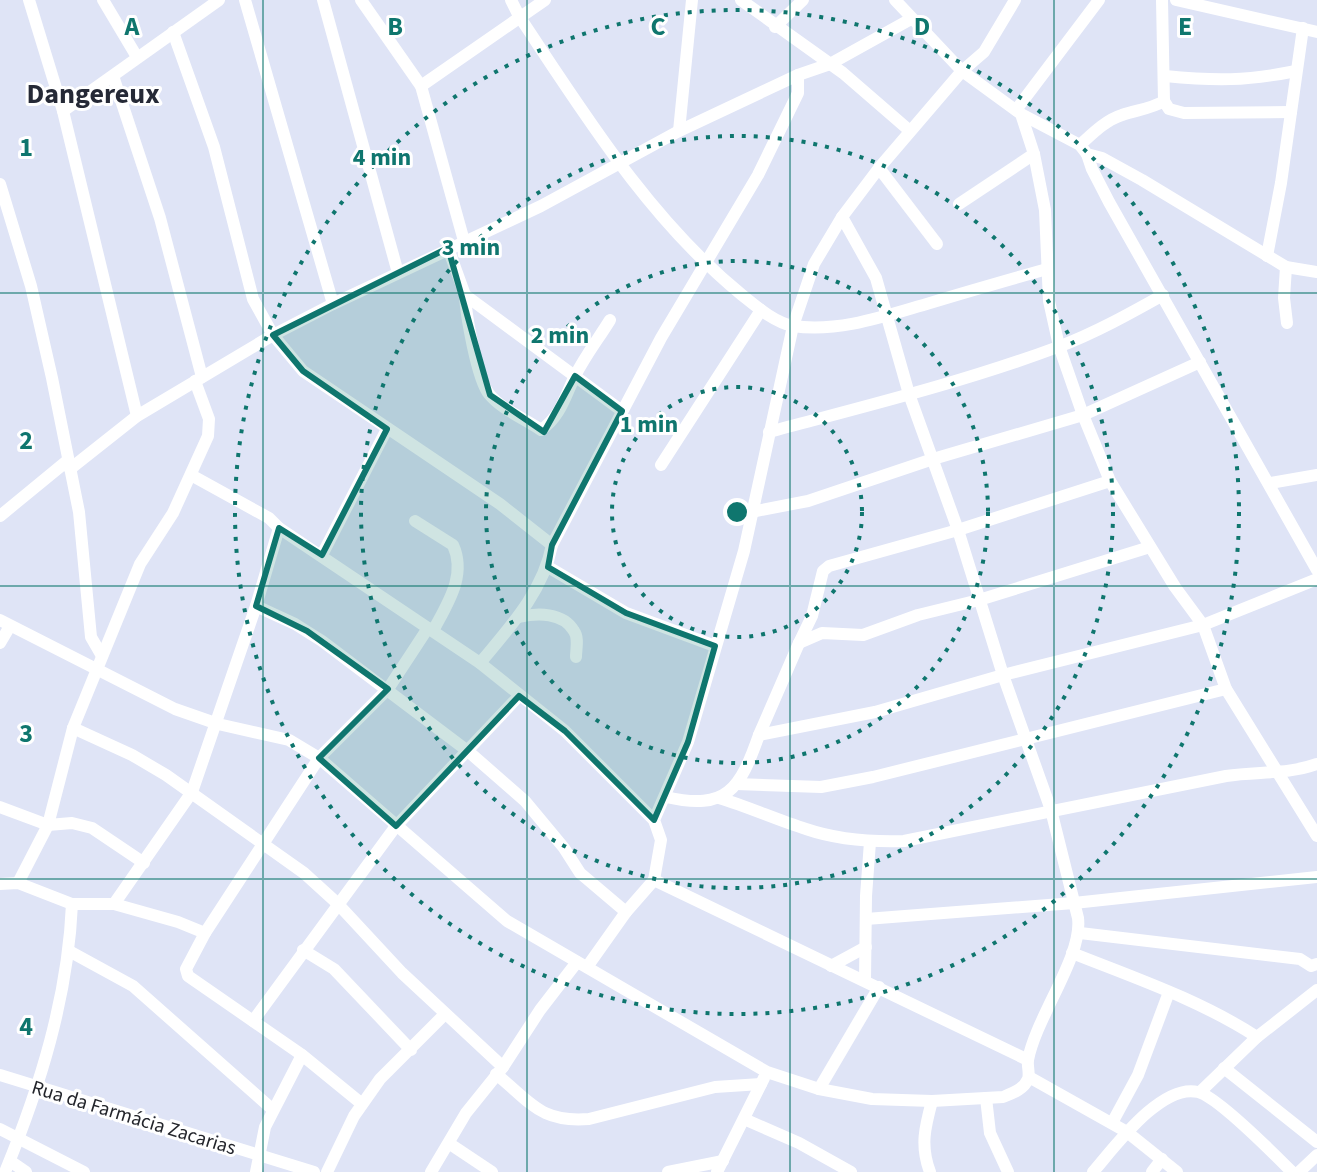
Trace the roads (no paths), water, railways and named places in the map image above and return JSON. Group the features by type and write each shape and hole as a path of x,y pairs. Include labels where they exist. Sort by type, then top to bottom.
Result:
{"street":[{"path":"29,0 63,111 137,416"},
{"path":"103,0 137,57"},
{"path":"63,111 219,0"},
{"path":"245,0 333,304"},
{"path":"323,0 398,273"},
{"path":"361,0 421,86 464,241"},
{"path":"511,0 618,163 705,265 761,310 793,326 838,326 1047,269"},
{"path":"421,86 545,0"},
{"path":"679,131 692,0"},
{"path":"741,0 830,64 910,131"},
{"path":"775,27 803,0"},
{"path":"1019,112 1099,0"},
{"path":"1162,0 1164,101 1169,109 1184,113 1291,112"},
{"path":"1176,0 1198,2 1317,32"},
{"path":"902,2 911,19 962,71 1019,112 1142,180 1286,267 1317,272"},
{"path":"654,820 688,742 744,551 793,326 814,264 842,217 879,168 962,71 984,52 1009,3"},
{"path":"0,516 137,416 273,335 448,248 541,206 679,131 798,75 830,64 911,19"},
{"path":"1267,256 1281,183 1303,28"},
{"path":"173,32 214,147 253,299 273,335 303,371 500,504 552,545"},
{"path":"1165,76 1252,80 1296,71"},
{"path":"480,663 519,617 548,567 552,545 661,338 765,162 798,93 798,75"},
{"path":"18,883 48,825 73,728 140,564 173,513 210,427 160,218 113,76"},
{"path":"1084,149 1096,130 1118,116 1164,101"},
{"path":"1019,112 1034,154 1045,210 1049,301 1059,346 1110,481 1203,625 1226,689 1317,836"},
{"path":"1084,149 1103,191 1317,570"},
{"path":"959,204 1034,154"},
{"path":"879,168 937,244"},
{"path":"0,184 31,286 52,378 79,512 91,637 99,662"},
{"path":"0,643 5,623 99,662 175,709 218,724 289,740 319,758 507,921 582,964 764,1078 872,1099 932,1101 1003,1097 1022,1088 1029,1077 1028,1060 1053,992 1080,933 1074,903 1051,810 1003,675 958,530 909,394 876,278 842,217"},
{"path":"448,248 465,295 466,317 486,388 497,401 541,430 567,401 575,376 610,320"},
{"path":"1286,267 1284,298 1287,323"},
{"path":"465,295 622,411"},
{"path":"769,432 909,394 1059,346 1115,322 1163,295"},
{"path":"661,465 761,310"},
{"path":"751,512 808,501 933,459 1083,415 1200,362"},
{"path":"322,555 387,429"},
{"path":"191,475 269,518 279,528 480,663 565,731 654,820 661,840 654,880 540,1010 500,1070 466,1113 431,1172"},
{"path":"1270,483 1317,475"},
{"path":"666,797 706,803 719,798 736,784 750,760 812,616 823,571 829,566 958,530 1110,481"},
{"path":"362,1104 302,1055 186,973 205,933 319,758 388,689 457,584 458,562 453,545 415,521"},
{"path":"114,904 192,792 218,724 279,528"},
{"path":"799,643 822,633 863,635 918,615 979,600 1150,547"},
{"path":"548,567 626,613 715,646"},
{"path":"759,735 875,712 1003,675 1203,625 1317,579"},
{"path":"532,595 547,614 573,629 577,642 576,657"},
{"path":"256,606 307,631 469,752 525,801 564,848 580,873 626,912"},
{"path":"519,617 547,614"},
{"path":"736,784 821,787 958,757 1226,689"},
{"path":"253,1021 396,826 519,696"},
{"path":"73,728 132,755 192,792 304,873 540,1111 551,1117 574,1121 589,1119 715,1087 764,1078"},
{"path":"719,798 807,830 870,842 904,841 1226,776 1255,771 1297,771 1317,764"},
{"path":"0,807 48,825 72,823 92,828 144,863"},
{"path":"865,981 870,842"},
{"path":"866,919 1074,903 1317,877"},
{"path":"654,880 1028,1060"},
{"path":"0,884 18,883 72,904 114,904 205,933"},
{"path":"26,1172 8,1167 39,1087 69,951 72,904"},
{"path":"1080,933 1300,959 1315,969"},
{"path":"831,966 866,947"},
{"path":"303,950 334,969 411,1050"},
{"path":"69,951 133,986 272,1109"},
{"path":"1072,953 1232,1020 1257,1037"},
{"path":"819,1089 879,987"},
{"path":"1200,1092 1257,1037 1317,990"},
{"path":"1112,1123 1138,1075 1169,992"},
{"path":"327,1172 362,1104 380,1079 445,1014"},
{"path":"256,1172 262,1136 272,1109 302,1055"},
{"path":"1224,1068 1317,1142"},
{"name":"Rua da Farmácia Zacarias","path":"0,1075 314,1172"},
{"path":"1029,1077 1127,1132 1177,1172"},
{"path":"668,1172 720,1166 764,1078"},
{"path":"1093,1172 1127,1132 1171,1096 1200,1092 1240,1122 1292,1172"},
{"path":"986,1098 990,1133 1008,1172"},
{"path":"930,1172 923,1143 932,1101"},
{"path":"744,1119 799,1143 851,1172"},
{"path":"0,1129 84,1172"},
{"path":"450,1144 492,1172"},
{"path":"1152,1172 1162,1159"}],"district":[{"name":"Dangereux","path":"93,93"}]}
